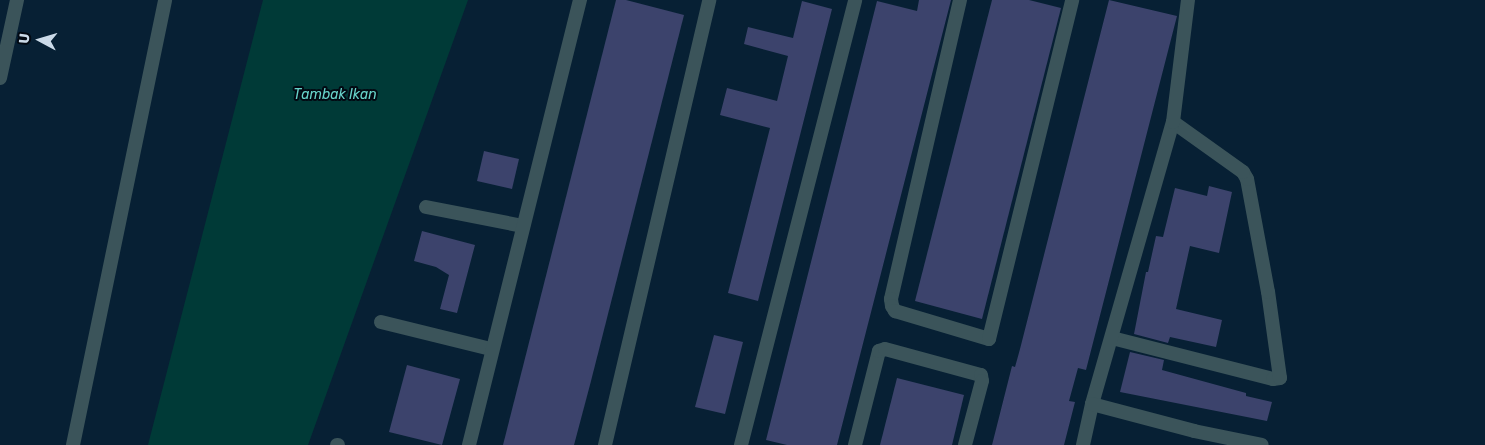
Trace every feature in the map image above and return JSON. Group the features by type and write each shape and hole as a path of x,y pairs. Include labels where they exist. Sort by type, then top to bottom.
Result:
{"street":[{"path":"0,78 17,0"},
{"path":"73,445 165,0"},
{"path":"469,445 491,349 580,0"},
{"path":"605,445 709,0"},
{"path":"741,445 855,0"},
{"path":"960,0 891,299 895,311 989,339 1072,0"},
{"path":"1082,445 1173,122 1188,0"},
{"path":"1112,338 1273,379 1280,378 1268,292 1246,179 1243,172 1173,122"},
{"path":"426,207 523,226"},
{"path":"381,322 491,349"},
{"path":"855,445 879,350 885,348 981,375 982,381 965,445"},
{"path":"1092,404 1192,438 1262,445"}],"water":[{"name":"Tambak Ikan","path":"263,0 468,0 308,445 148,445"}],"building":[{"path":"616,0 626,0 684,15 574,445 503,445"},
{"path":"919,0 951,0 837,445 787,445 766,440 877,1 917,11"},
{"path":"992,0 1029,0 1061,8 982,319 915,301"},
{"path":"1109,0 1177,16 1086,370 1078,368 1069,401 1075,402 1064,445 992,445 1012,366 1015,367 1020,349"},
{"path":"802,1 832,9 758,301 728,293 770,128 720,115 727,88 777,101 788,56 744,44 748,27 793,38"},
{"path":"484,151 519,159 512,189 477,181"},
{"path":"1209,186 1232,192 1219,253 1190,246 1176,309 1222,320 1216,347 1170,337 1168,343 1134,334 1146,272 1148,272 1156,236 1163,237 1175,188 1207,196"},
{"path":"422,231 475,245 457,313 440,309 449,275 436,267 414,261"},
{"path":"714,335 743,342 725,414 695,407"},
{"path":"1130,352 1164,360 1162,370 1246,393 1246,396 1272,402 1267,421 1120,392"},
{"path":"407,365 460,379 442,445 389,432"},
{"path":"897,378 964,395 952,445 880,445"}]}
